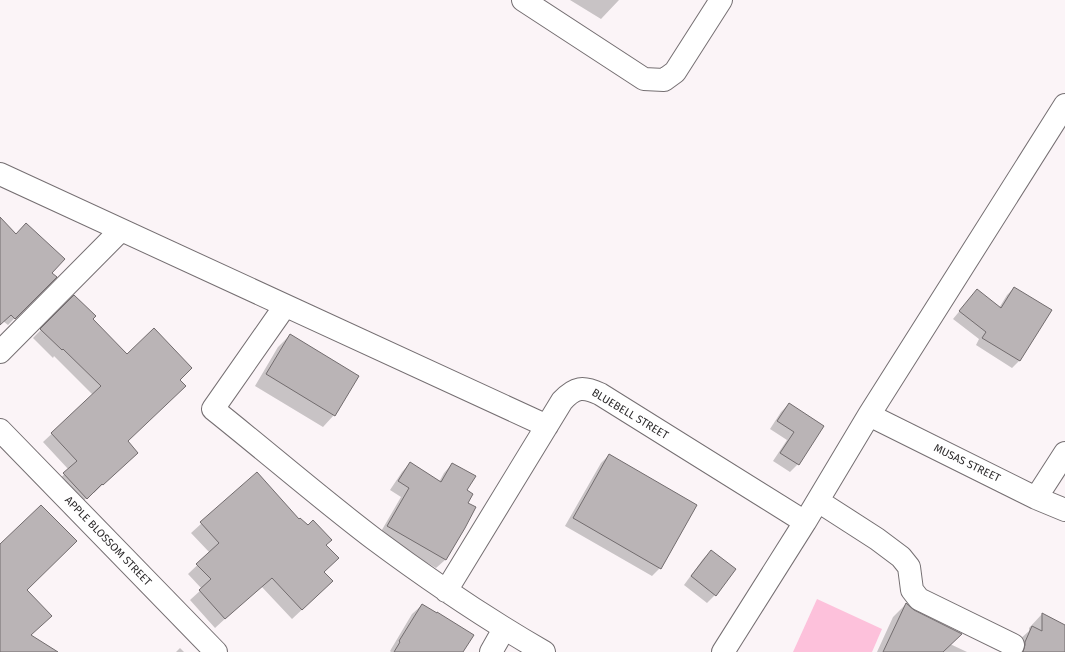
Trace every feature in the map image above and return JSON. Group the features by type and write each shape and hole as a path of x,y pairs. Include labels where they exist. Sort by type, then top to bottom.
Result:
{"street":[{"path":"523,0 644,79 664,80 676,72 721,0"},
{"path":"723,652 818,501 869,415 1065,105"},
{"path":"0,174 547,426"},
{"path":"0,352 121,230"},
{"path":"285,306 213,409 374,539 446,591 504,629 544,652"},
{"name":"BLUEBELL STREET","path":"446,591 562,401 569,393 579,389 589,389 600,394 805,522"},
{"name":"MUSAS STREET","path":"869,415 1036,498 1065,510"},
{"name":"APPLE BLOSSOM STREET","path":"0,430 216,652"},
{"path":"1036,498 1065,453"},
{"path":"818,501 877,539 901,557 909,567 912,590 919,598 1013,645"},
{"path":"491,652 504,629"}],"shaded area":[{"path":"817,599 882,629 872,652 793,652"}],"building":[{"path":"0,217 16,234 26,223 65,259 52,273 57,277 15,319 11,315 0,325"},
{"path":"1014,287 1052,310 1020,361 982,338 986,332 959,311 977,289 1001,308"},
{"path":"74,295 96,316 93,319 127,354 154,328 192,368 180,380 186,386 128,441 138,453 87,499 63,473 77,461 51,433 101,386 40,329"},
{"path":"290,334 359,376 335,416 266,374"},
{"path":"789,403 824,426 799,465 780,453 794,432 777,421"},
{"path":"609,454 697,505 661,569 573,518"},
{"path":"410,462 441,482 452,463 476,476 467,490 473,494 468,503 476,507 446,560 387,526 409,488 398,481"},
{"path":"257,472 299,519 300,518 308,525 313,520 332,540 326,545 339,558 324,572 333,581 302,610 272,578 225,619 199,590 211,579 196,564 219,543 200,522"},
{"path":"41,505 77,541 27,590 52,616 31,635 58,652 0,652 0,544"},
{"path":"711,550 736,569 716,596 691,576"},
{"path":"906,603 914,610 962,634 943,652 883,652"},
{"path":"422,604 474,635 463,652 394,652 400,642 399,641"},
{"path":"1042,613 1065,625 1065,652 1023,652 1025,642 1032,626 1042,631"}]}
